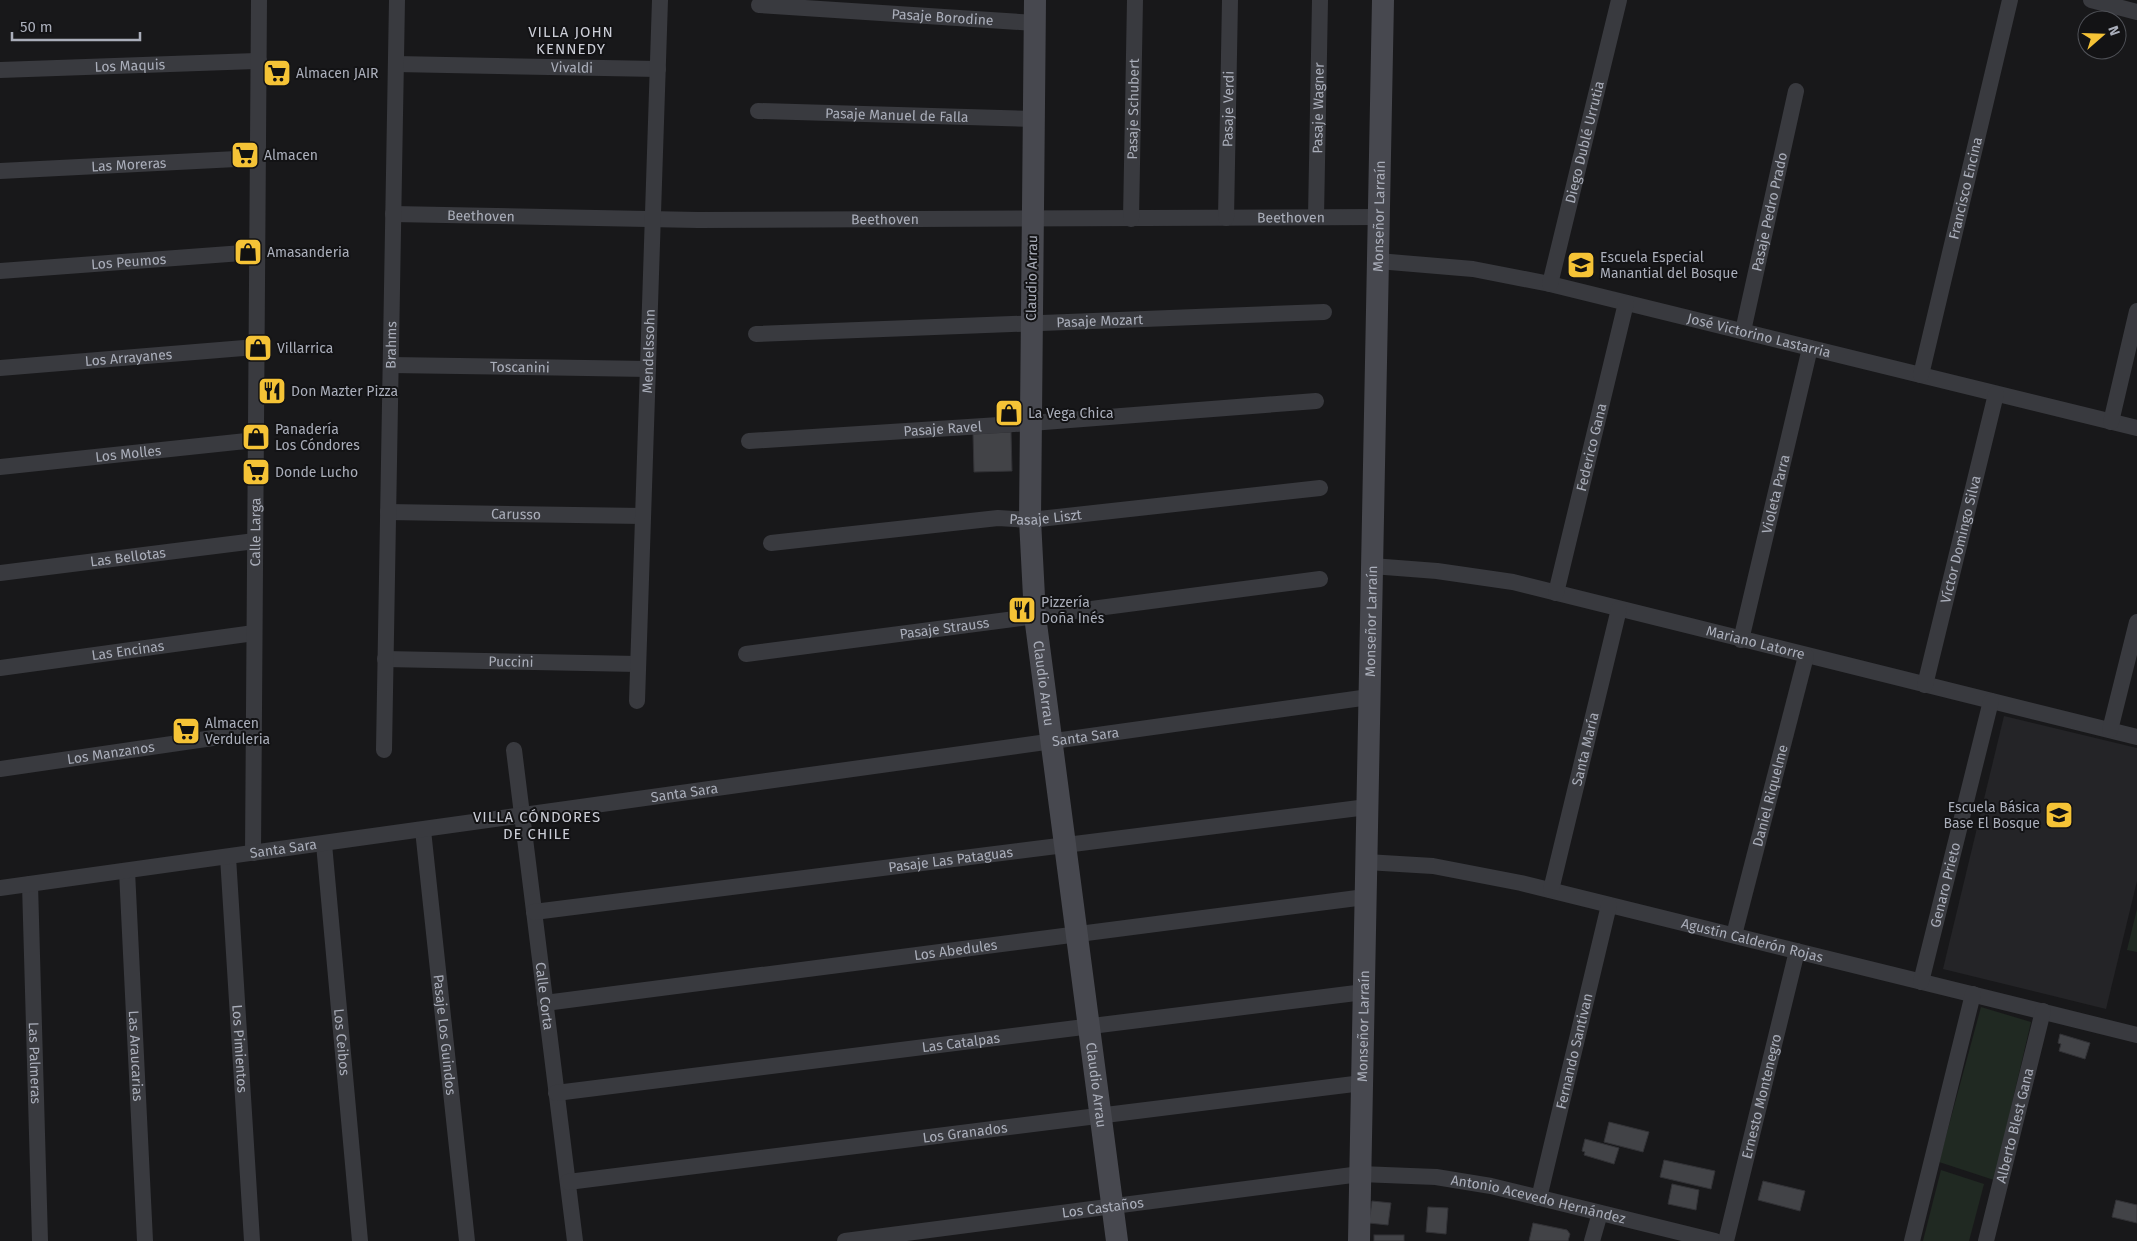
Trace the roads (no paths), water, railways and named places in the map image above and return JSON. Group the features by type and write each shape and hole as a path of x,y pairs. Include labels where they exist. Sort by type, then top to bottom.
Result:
{"street":[{"name":"Calle Larga","path":"253,853 259,0"},
{"name":"Brahms","path":"384,750 397,0"},
{"name":"Mendelssohn","path":"637,701 660,0"},
{"name":"Claudio Arrau","path":"1035,0 1030,520 1035,616 1117,1241"},
{"name":"Pasaje Schubert","path":"1131,219 1135,0"},
{"name":"Pasaje Verdi","path":"1226,218 1230,0"},
{"name":"Pasaje Wagner","path":"1316,218 1320,0"},
{"name":"Monseñor Larraín","path":"1359,1241 1383,0"},
{"name":"Diego Dublé Urrutia","path":"1550,284 1619,0"},
{"name":"Francisco Encina","path":"1921,375 2010,0"},
{"path":"2091,0 2137,12"},
{"name":"Pasaje Borodine","path":"759,5 1035,23"},
{"name":"Los Maquis","path":"0,70 259,61"},
{"name":"Vivaldi","path":"396,64 658,69"},
{"name":"Pasaje Pedro Prado","path":"1743,331 1796,91"},
{"name":"Pasaje Manuel de Falla","path":"758,111 1034,119"},
{"name":"Las Moreras","path":"0,171 258,158"},
{"name":"Beethoven","path":"393,214 653,220 1033,220 1379,217"},
{"name":"Los Peumos","path":"0,271 257,252"},
{"name":"José Victorino Lastarria","path":"1378,261 1473,269 1550,284 2137,428"},
{"name":"Federico Gana","path":"1556,593 1626,303"},
{"path":"2111,422 2137,311"},
{"name":"Pasaje Mozart","path":"756,334 1324,312"},
{"name":"Los Arrayanes","path":"0,368 257,347"},
{"name":"Violeta Parra","path":"1740,640 1810,348"},
{"name":"Toscanini","path":"391,365 648,369"},
{"name":"Víctor Domingo Silva","path":"1925,685 1996,394"},
{"name":"Pasaje Ravel","path":"749,440 1031,423 1316,401"},
{"name":"Los Molles","path":"0,467 256,440"},
{"name":"Pasaje Liszt","path":"771,543 998,518 1030,520 1320,488"},
{"name":"Carusso","path":"388,512 643,516"},
{"name":"Las Bellotas","path":"0,573 255,541"},
{"name":"Mariano Latorre","path":"1372,566 1469,575 1556,593 2137,737"},
{"name":"Pasaje Strauss","path":"746,654 1320,579"},
{"name":"Santa María","path":"1552,890 1619,609"},
{"path":"2110,730 2137,622"},
{"name":"Las Encinas","path":"0,668 254,633"},
{"name":"Daniel Riquelme","path":"1734,935 1806,656"},
{"name":"Puccini","path":"385,659 638,664"},
{"name":"Santa Sara","path":"0,888 1369,697"},
{"name":"Genaro Prieto","path":"1921,982 1991,701"},
{"name":"Los Manzanos","path":"0,769 254,732"},
{"name":"Calle Corta","path":"514,750 575,1241"},
{"name":"Pasaje Las Pataguas","path":"534,912 1367,807"},
{"name":"Pasaje Los Guindos","path":"423,830 467,1241"},
{"name":"Los Ceibos","path":"324,844 360,1241"},
{"name":"Los Pimientos","path":"228,857 252,1241"},
{"name":"Agustín Calderón Rojas","path":"1366,862 1400,863 1458,870 1552,890 2137,1035"},
{"name":"Las Araucarias","path":"128,871 145,1241"},
{"name":"Las Palmeras","path":"30,884 40,1241"},
{"name":"Los Abedules","path":"546,1002 1365,897"},
{"name":"Fernando Santivan","path":"1538,1198 1609,905"},
{"name":"Ernesto Montenegro","path":"1726,1241 1797,951"},
{"name":"Las Catalpas","path":"556,1093 1364,992"},
{"path":"1912,1241 1973,994"},
{"name":"Alberto Blest Gana","path":"1986,1241 2043,1011"},
{"name":"Los Granados","path":"568,1182 1100,1114 1362,1084"},
{"name":"Antonio Acevedo Hernández","path":"1360,1174 1436,1177 1491,1186 1715,1241"},
{"name":"Los Castaños","path":"845,1241 1360,1174"},
{"path":"1592,1241 1600,1213"}],"place":[{"name":"Almacen JAIR","path":"277,73"},
{"name":"Almacen","path":"245,155"},
{"name":"Amasanderia","path":"248,252"},
{"name":"Escuela Especial Manantial del Bosque","path":"1581,265"},
{"name":"Villarrica","path":"258,348"},
{"name":"Don Mazter Pizza","path":"272,391"},
{"name":"La Vega Chica","path":"1009,413"},
{"name":"Panadería Los Cóndores","path":"256,437"},
{"name":"Donde Lucho","path":"256,472"},
{"name":"Pizzería Doña Inés","path":"1022,610"},
{"name":"Almacen Verduleria","path":"186,731"},
{"name":"Escuela Básica Base El Bosque","path":"2059,815"}],"district":[{"name":"VILLA JOHN KENNEDY","path":"571,40"},
{"name":"VILLA CÓNDORES DE CHILE","path":"537,826"}]}
